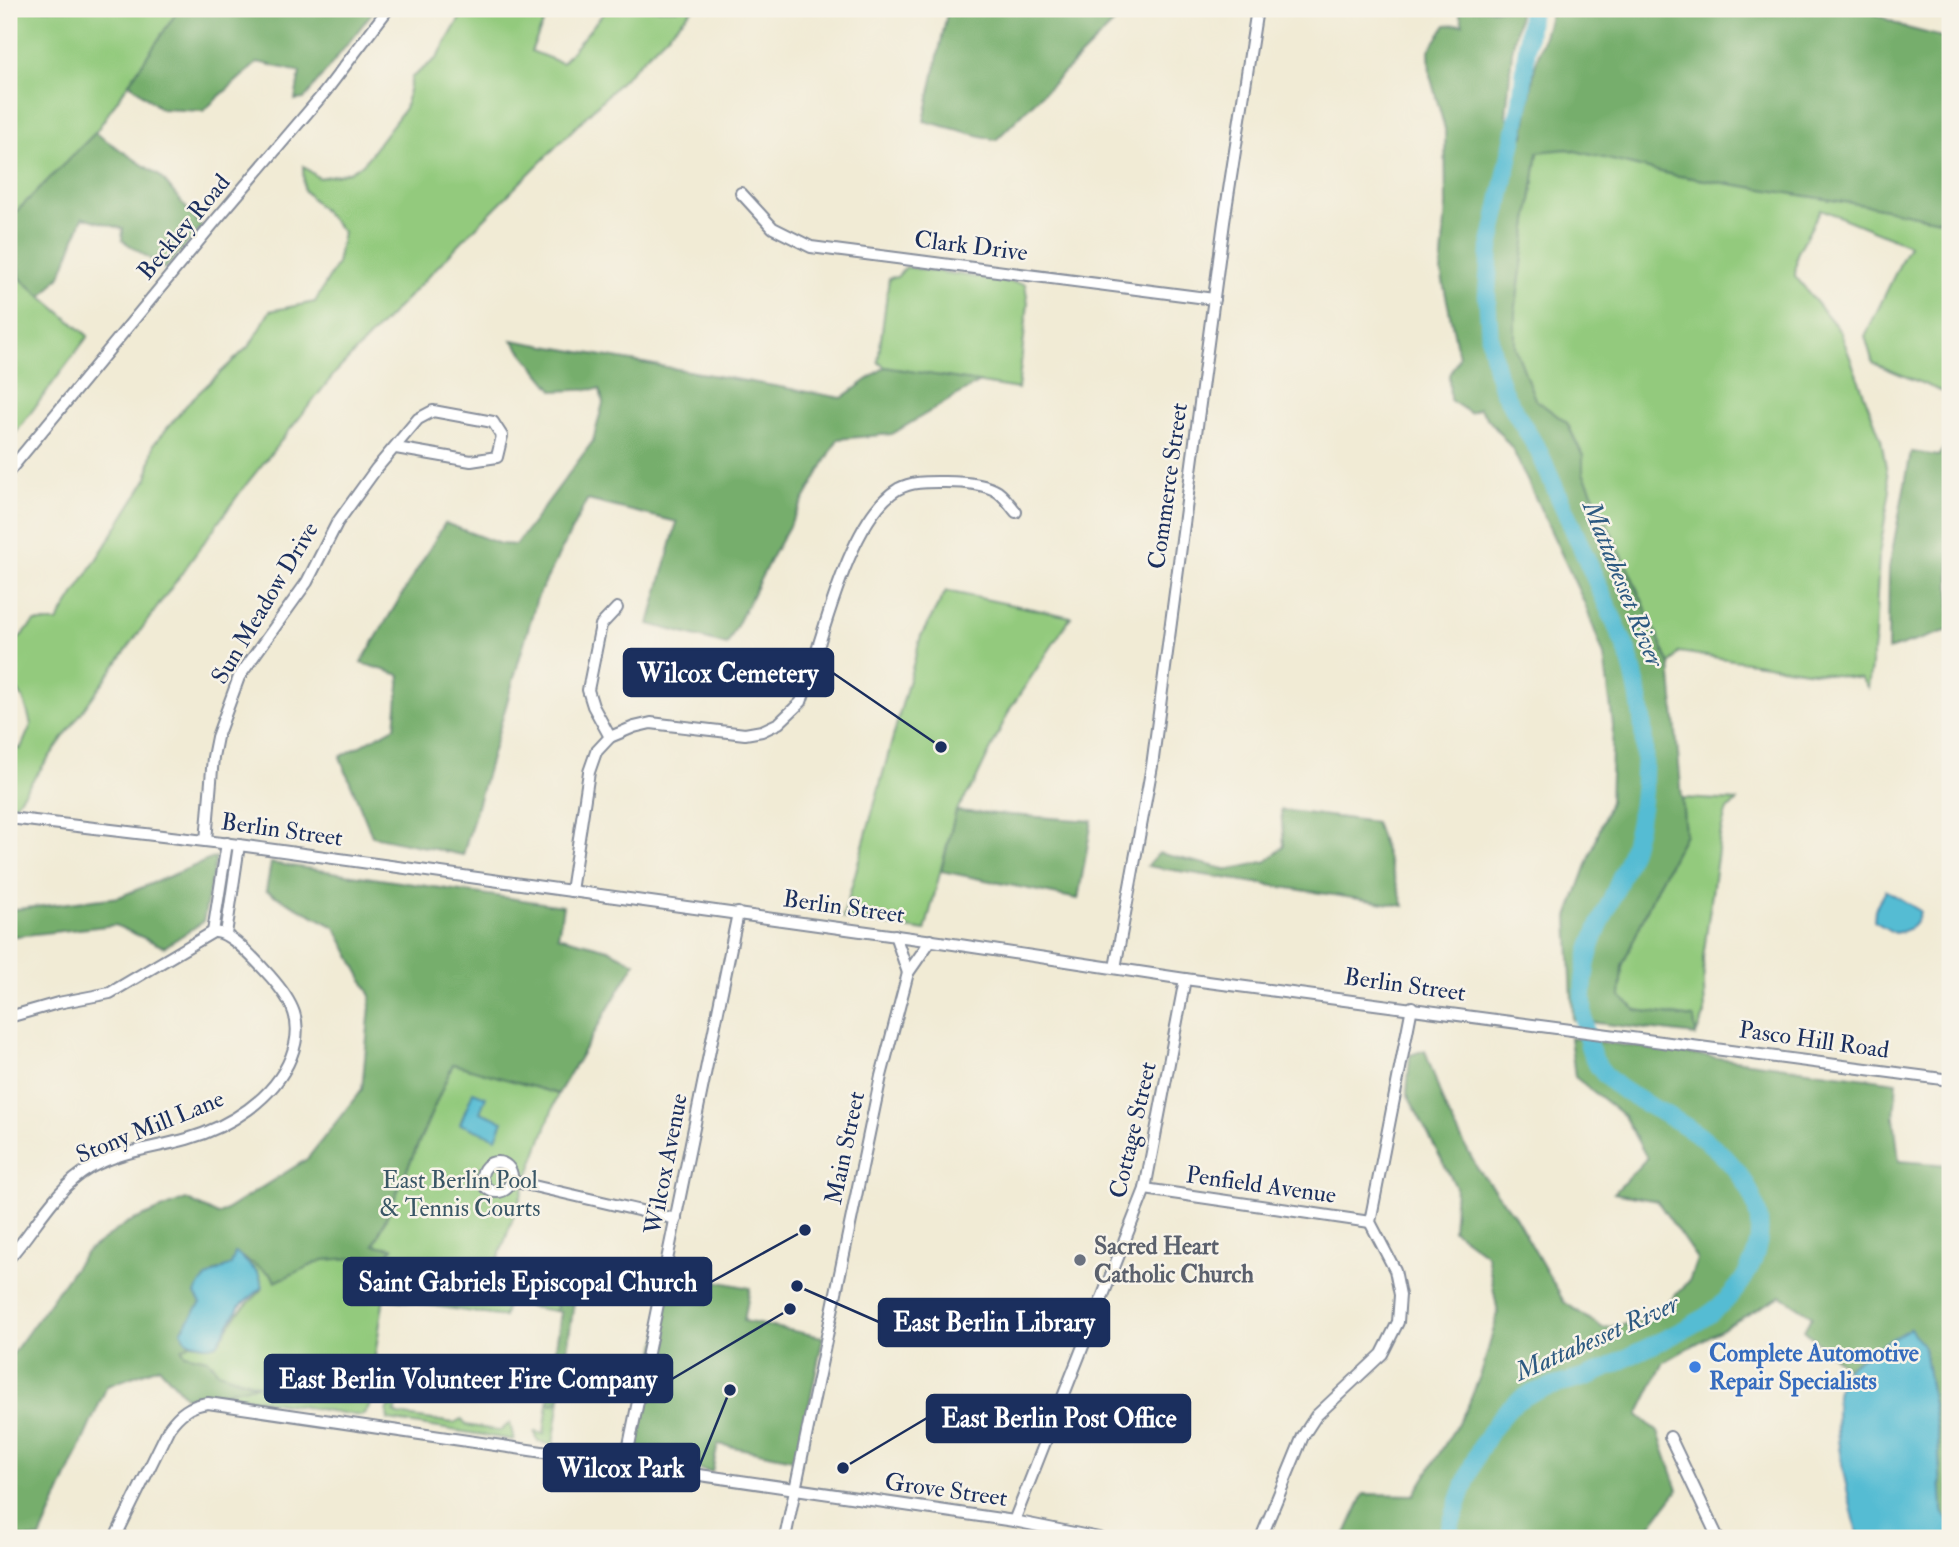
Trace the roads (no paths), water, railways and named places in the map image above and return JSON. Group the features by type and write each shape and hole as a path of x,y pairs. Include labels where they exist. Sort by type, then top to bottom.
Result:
{"street":[{"name":"Beckley Road","path":"9,471 216,220 326,92 388,9"},
{"name":"Commerce Street","path":"1115,968 1152,766 1235,142 1257,9"},
{"name":"Clark Drive","path":"741,193 773,228 811,247 1214,299"},
{"name":"Sun Meadow Drive","path":"206,841 217,737 239,677 307,582 337,523 376,469 418,419 433,411 493,422 502,436 496,457 471,461 396,448"},
{"path":"571,891 589,772 596,752 610,737 652,723 745,734 762,731 791,714 802,702 831,605 850,558 881,503 898,489 917,482 978,485 997,492 1016,512"},
{"path":"610,737 593,706 588,690 601,625 617,608"},
{"name":"Berlin Street","path":"9,818 233,844 931,940 1185,979 1672,1042"},
{"path":"213,933 233,844"},
{"path":"9,1017 58,1003 110,993 213,933 219,931 226,934 233,844"},
{"name":"Wilcox Avenue","path":"625,1465 738,913"},
{"name":"Stony Mill Lane","path":"9,1258 66,1186 91,1168 136,1151 188,1139 225,1124 262,1099 285,1072 297,1042 293,1007 286,994 257,961 226,934"},
{"path":"895,935 908,973"},
{"name":"Main Street","path":"785,1538 881,1076 908,973 931,940"},
{"name":"Cottage Street","path":"1014,1521 1145,1189 1185,979"},
{"path":"1261,1538 1303,1436 1316,1416 1382,1354 1398,1322 1400,1295 1395,1270 1370,1222 1412,1007"},
{"name":"Pasco Hill Road","path":"1672,1042 1950,1080"},
{"path":"512,1181 676,1219"},
{"name":"Penfield Avenue","path":"1145,1189 1370,1222"},
{"name":"Grove Street","path":"115,1538 164,1436 177,1416 198,1404 208,1403 1014,1521 1099,1538"},
{"path":"1670,1437 1718,1538"}],"water":[{"path":"1886,890 1920,911 1912,927 1894,933 1874,921 1875,909"},
{"path":"473,1092 486,1097 480,1112 503,1121 496,1138 460,1124"},
{"path":"235,1253 258,1273 263,1287 239,1307 217,1344 209,1346 187,1341 181,1331 201,1303 195,1294 197,1288 210,1276 231,1265"},
{"path":"1910,1328 1924,1348 1938,1438 1942,1512 1950,1524 1950,1538 1858,1538 1844,1476 1837,1427 1839,1384 1850,1365"}],"waterway":[{"name":"Mattabesset River","path":"1446,1538 1477,1454 1507,1410 1534,1392 1606,1369 1699,1321 1737,1288 1754,1257 1759,1232 1756,1207 1749,1191 1730,1163 1718,1150 1691,1130 1610,1080 1595,1061 1586,1036 1583,993 1587,963 1595,936 1633,846 1642,797 1644,747 1638,696 1626,648 1539,452 1503,391 1490,340 1487,295 1490,249 1521,102 1531,9"}],"place":[{"name":"Wilcox Cemetery","path":"941,747"},
{"name":"Saint Gabriels Episcopal Church","path":"805,1230"},
{"name":"Sacred Heart Catholic Church","path":"1080,1260"},
{"name":"East Berlin Library","path":"797,1286"},
{"name":"East Berlin Volunteer Fire Company","path":"790,1309"},
{"name":"Complete Automotive Repair Specialists","path":"1695,1367"},
{"name":"Wilcox Park","path":"730,1390"},
{"name":"East Berlin Post Office","path":"843,1468"}],"park label":[{"name":"East Berlin Pool & Tennis Courts","path":"460,1194"}]}
